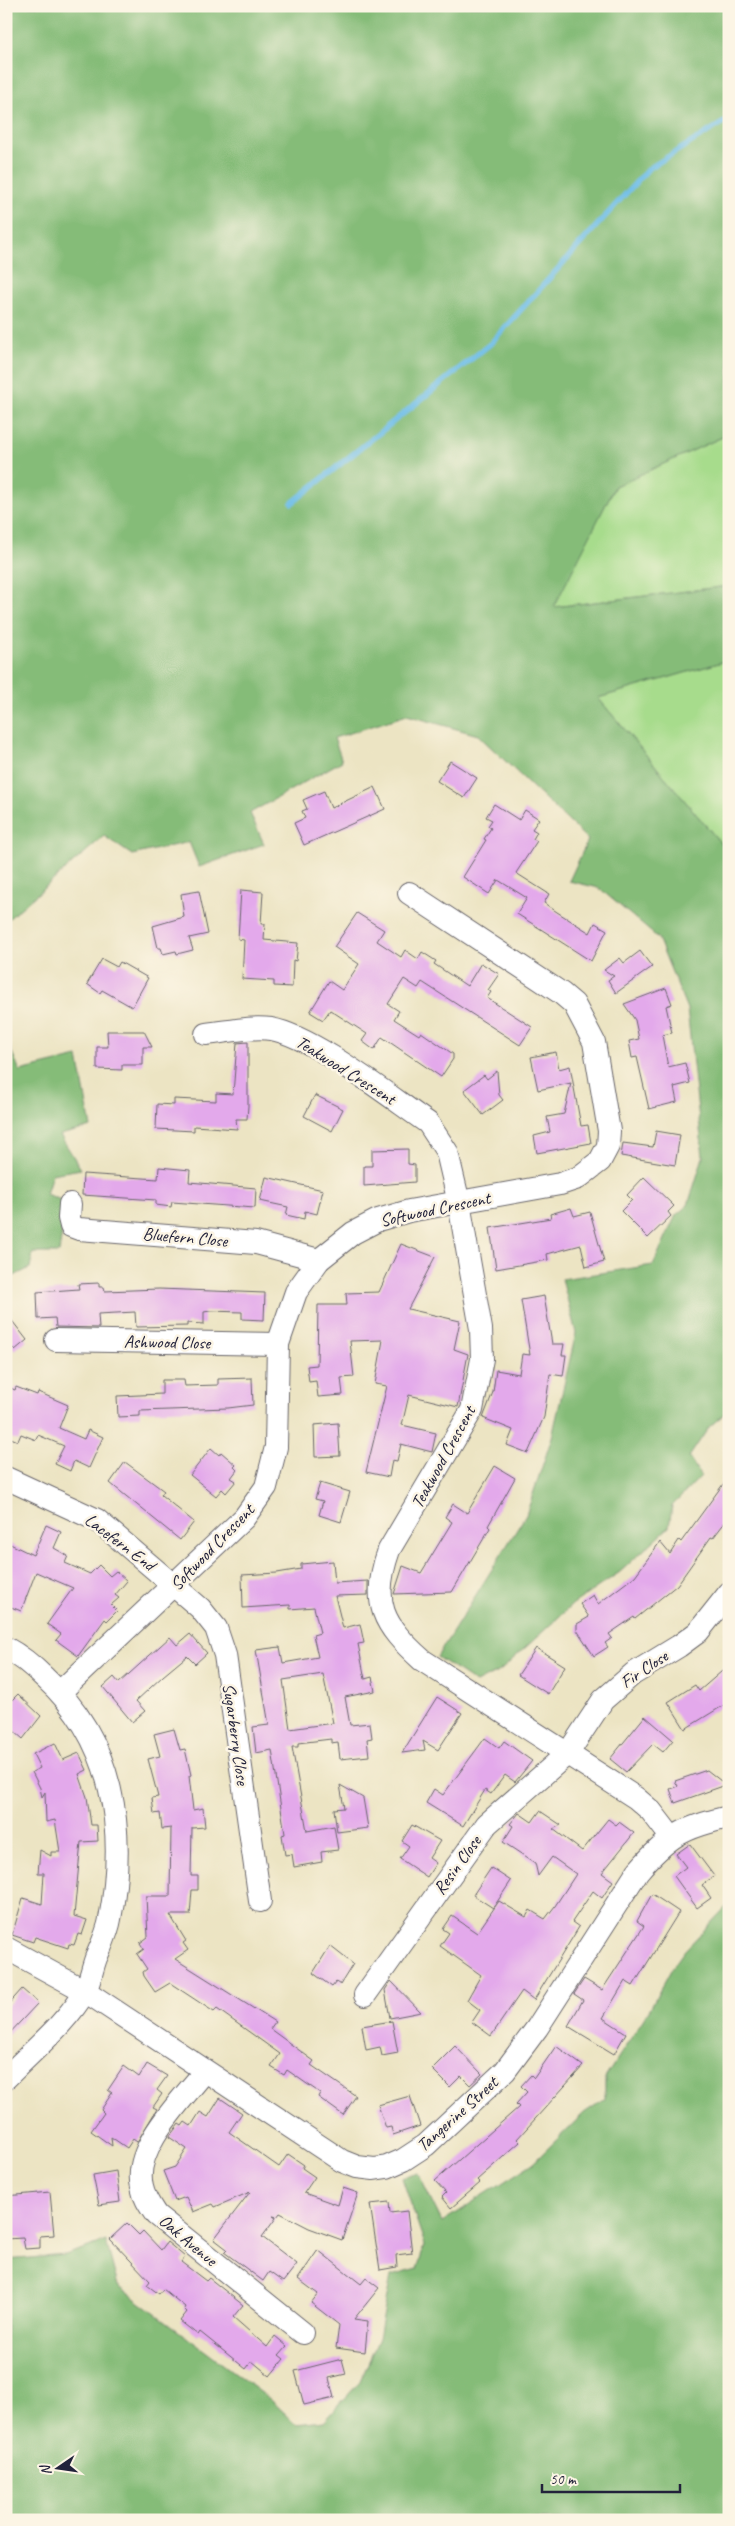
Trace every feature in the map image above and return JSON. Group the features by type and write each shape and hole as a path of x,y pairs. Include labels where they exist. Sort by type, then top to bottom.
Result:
{"street":[{"name":"Softwood Crescent","path":"60,1692 244,1518 266,1488 276,1447 278,1344 296,1292 319,1260 353,1233 378,1220 409,1211 560,1184 590,1171 600,1161 608,1146 608,1114 594,1042 574,1004 561,993 409,893"},
{"name":"Teakwood Crescent","path":"206,1034 257,1028 284,1032 324,1053 428,1123 447,1152 459,1203 481,1329 482,1359 472,1410 389,1550 381,1572 379,1590 387,1622 398,1639 422,1660 568,1752 636,1798 651,1811 671,1837"},
{"name":"Bluefern Close","path":"70,1204 71,1226 78,1229 256,1243 319,1260"},
{"name":"Ashwood Close","path":"56,1340 278,1344"},
{"name":"Lacefern End","path":"6,1478 97,1520 175,1585"},
{"name":"Sugarberry Close","path":"175,1585 200,1608 216,1628 223,1647 260,1901"},
{"name":"Fir Close","path":"568,1752 603,1700 633,1674 698,1632 729,1593"},
{"path":"6,1648 25,1660 60,1692 78,1716 98,1750 110,1784 117,1849 110,1920 85,1991 61,2022 6,2078"},
{"name":"Resin Close","path":"365,1995 478,1835 568,1752"},
{"name":"Tangerine Street","path":"6,1948 85,1991 342,2161 357,2167 387,2168 426,2145 505,2071 537,2028 638,1871 671,1837 696,1826 729,1817"},
{"name":"Oak Avenue","path":"205,2071 157,2132 144,2156 141,2171 142,2187 148,2203 156,2215 303,2333"}],"green space":[{"path":"6,6 729,6 729,434 615,486 554,607 729,586 729,660 598,698 729,853 729,1410 709,1427 689,1457 701,1476 672,1506 669,1527 620,1572 573,1604 501,1670 476,1683 437,1657 526,1515 552,1437 576,1333 562,1279 653,1265 676,1215 688,1205 703,1157 687,1009 658,938 599,888 569,881 588,840 478,735 407,715 334,738 342,761 250,813 264,844 199,867 189,842 132,855 104,836 6,921"},
{"path":"729,434 729,586 553,607 615,486"},
{"path":"729,660 729,853 598,698"},
{"path":"6,1039 20,1071 78,1057 91,1127 60,1135 81,1169 52,1174 46,1194 66,1202 59,1253 33,1253 30,1268 6,1280"},
{"path":"729,1904 729,2520 6,2520 6,2260 65,2255 106,2241 118,2286 271,2400 296,2424 324,2421 360,2382 379,2338 391,2276 417,2269 425,2245 402,2178 418,2173 442,2222 533,2163 584,2113 605,2099 605,2078 648,2012 672,1968 684,1951"}],"building":[{"path":"450,761 477,778 464,798 437,781"},
{"path":"375,787 385,809 304,845 294,823 305,818 302,811 307,809 303,800 324,791 331,808"},
{"path":"494,804 519,820 525,810 539,819 532,829 537,832 533,839 537,841 516,873 549,894 544,903 590,933 595,923 607,930 591,961 517,914 527,898 498,880 489,894 463,877 486,840 484,839 491,828 488,826 492,820 486,817"},
{"path":"241,890 263,892 261,924 265,924 264,940 298,943 296,961 293,960 292,987 274,986 274,981 242,979 244,940 238,939"},
{"path":"199,891 208,934 189,938 193,950 177,954 176,951 163,954 161,948 158,948 153,926 184,917 181,894"},
{"path":"357,913 384,930 377,941 401,957 405,950 418,959 422,952 436,961 434,964 467,986 481,963 499,974 488,990 491,992 487,998 532,1027 520,1045 422,982 418,988 404,979 388,1004 399,1011 394,1019 419,1035 421,1032 453,1054 453,1059 441,1077 382,1037 374,1050 362,1041 367,1034 330,1010 323,1020 310,1012 329,981 342,990 359,964 334,947"},
{"path":"640,951 652,967 616,993 608,980 614,976 604,970 620,958 624,963"},
{"path":"102,959 117,967 120,962 148,978 132,1007 102,990 100,993 87,984"},
{"path":"666,988 672,1004 666,1006 672,1033 662,1035 668,1067 685,1063 690,1083 674,1087 677,1102 649,1109 637,1057 632,1058 629,1041 639,1039 635,1020 624,1004"},
{"path":"107,1031 144,1031 152,1047 143,1047 143,1065 122,1065 122,1070 97,1069 97,1047 108,1047"},
{"path":"248,1042 247,1119 236,1119 237,1129 194,1126 194,1131 156,1129 157,1104 174,1105 174,1099 216,1101 216,1093 233,1094 237,1043"},
{"path":"556,1052 559,1069 570,1066 581,1126 588,1125 591,1143 537,1153 534,1136 550,1132 547,1117 564,1114 571,1083 538,1090 531,1057"},
{"path":"497,1071 499,1095 503,1100 483,1115 464,1090 484,1075 487,1079"},
{"path":"315,1095 343,1109 332,1131 304,1116"},
{"path":"656,1131 680,1135 675,1165 621,1156 623,1143 653,1147"},
{"path":"408,1149 408,1164 415,1165 415,1182 364,1186 364,1166 372,1166 372,1150"},
{"path":"159,1167 190,1170 189,1182 256,1188 255,1208 172,1202 171,1207 156,1205 156,1200 82,1195 83,1174 158,1179"},
{"path":"266,1177 323,1190 317,1214 305,1211 304,1219 286,1215 288,1207 260,1201"},
{"path":"644,1177 674,1206 668,1212 671,1216 648,1238 621,1211 632,1200 627,1195"},
{"path":"571,1208 574,1216 590,1212 604,1262 586,1267 581,1245 547,1254 548,1260 496,1269 490,1228 551,1218 550,1214"},
{"path":"401,1244 435,1257 408,1309 460,1321 454,1349 468,1354 458,1407 409,1395 402,1425 436,1433 432,1452 401,1444 397,1461 392,1460 389,1477 366,1472 387,1386 375,1384 383,1340 350,1341 354,1377 341,1378 343,1395 318,1397 316,1381 309,1382 307,1366 317,1365 318,1305 347,1305 346,1293 379,1292"},
{"path":"99,1283 99,1287 104,1287 105,1291 159,1289 265,1293 264,1320 242,1319 242,1312 210,1311 204,1312 204,1324 187,1323 187,1326 136,1327 135,1312 98,1314 99,1328 56,1327 55,1318 38,1319 37,1292 79,1289 78,1284"},
{"path":"544,1296 552,1344 564,1344 562,1355 566,1355 563,1376 550,1374 544,1417 528,1453 507,1445 513,1430 483,1418 493,1392 496,1370 519,1374 522,1354 530,1355 521,1300"},
{"path":"6,1313 27,1340 15,1350 13,1348 6,1352"},
{"path":"252,1378 253,1405 228,1408 140,1411 140,1416 118,1417 117,1396 162,1394 162,1380 184,1380 185,1386 218,1385 218,1379"},
{"path":"6,1386 15,1390 16,1387 37,1395 38,1392 68,1405 59,1428 84,1439 88,1430 103,1437 89,1468 74,1461 70,1471 55,1464 64,1446 38,1435 36,1440 21,1434 18,1441 6,1436"},
{"path":"338,1423 340,1456 315,1457 314,1425"},
{"path":"211,1448 219,1455 221,1452 236,1465 234,1467 237,1470 231,1478 236,1481 226,1493 222,1489 216,1496 190,1475"},
{"path":"125,1462 164,1491 161,1495 194,1522 180,1540 110,1483"},
{"path":"495,1466 515,1478 488,1526 490,1528 452,1592 394,1594 403,1566 421,1573 452,1522 445,1517 453,1504 467,1513"},
{"path":"729,1476 729,1517 713,1538 711,1537 677,1585 635,1619 634,1617 609,1634 612,1638 605,1643 608,1647 594,1656 577,1630 577,1624 589,1617 580,1604 593,1595 598,1604 635,1576 660,1542 670,1554 679,1540 681,1542"},
{"path":"320,1483 350,1492 341,1522 319,1515 323,1501 315,1499"},
{"path":"46,1525 61,1532 54,1548 68,1556 65,1563 90,1574 99,1565 110,1576 116,1571 127,1581 115,1595 119,1598 111,1605 117,1611 107,1621 105,1619 78,1656 56,1640 61,1634 47,1624 73,1588 36,1572 21,1611 6,1605 6,1542 33,1555"},
{"path":"333,1561 335,1583 368,1581 368,1595 335,1596 343,1628 360,1624 364,1643 358,1644 365,1679 372,1677 375,1691 345,1697 350,1725 370,1723 372,1738 367,1739 369,1756 340,1759 338,1742 331,1743 331,1739 298,1743 298,1747 292,1747 307,1831 334,1826 338,1850 321,1852 322,1862 294,1867 292,1854 285,1855 282,1835 285,1834 272,1750 256,1753 253,1727 269,1725 256,1650 280,1647 283,1663 318,1657 313,1635 320,1633 314,1607 290,1609 290,1605 243,1608 242,1575 277,1573 301,1569 301,1564","holes":["323,1674 333,1723 290,1729 283,1680"]},
{"path":"190,1634 207,1653 195,1664 187,1656 163,1676 136,1701 145,1711 132,1722 103,1687 114,1677 119,1683 170,1637 177,1645"},
{"path":"536,1648 565,1666 548,1694 518,1675"},
{"path":"729,1665 729,1702 685,1729 668,1702 695,1685 699,1691"},
{"path":"18,1694 41,1716 23,1739 6,1724 6,1706"},
{"path":"437,1697 462,1713 438,1750 423,1741 425,1750 402,1753"},
{"path":"645,1716 673,1740 663,1752 653,1744 626,1772 610,1759"},
{"path":"174,1729 180,1750 185,1749 191,1775 189,1776 193,1810 203,1808 205,1827 192,1828 191,1876 198,1876 198,1890 192,1890 190,1915 170,1915 186,1941 183,1943 188,1950 175,1959 275,2022 270,2029 314,2061 311,2065 356,2096 343,2115 318,2097 320,2093 287,2070 284,2075 271,2067 280,2054 217,2009 214,2012 170,1983 155,1992 144,1976 143,1972 147,1969 137,1954 144,1949 140,1943 148,1937 146,1896 170,1896 171,1828 162,1829 160,1813 154,1814 152,1798 158,1797 148,1759 160,1756 154,1734"},
{"path":"485,1738 499,1748 504,1741 532,1761 515,1782 505,1775 491,1794 485,1790 463,1826 426,1803 434,1789 443,1795"},
{"path":"55,1743 63,1760 79,1753 87,1770 79,1774 87,1797 91,1825 97,1825 98,1841 81,1842 74,1916 87,1920 82,1935 78,1934 74,1945 69,1944 68,1948 35,1937 33,1942 12,1935 23,1898 42,1904 44,1873 38,1873 40,1850 51,1856 51,1852 60,1852 55,1820 46,1822 45,1792 42,1797 32,1772 40,1768 33,1754"},
{"path":"707,1770 726,1785 675,1803 670,1789 678,1786 675,1781"},
{"path":"340,1785 363,1798 368,1828 337,1832 334,1809 344,1808"},
{"path":"540,1811 561,1825 553,1829 582,1851 608,1819 616,1825 619,1822 634,1833 602,1873 613,1881 602,1898 593,1891 572,1922 579,1927 534,2000 522,1991 491,2036 472,2022 480,2010 467,2000 481,1975 440,1946 449,1933 443,1929 452,1916 477,1933 499,1901 526,1917 530,1910 545,1919 576,1874 552,1857 538,1876 535,1863 503,1842 513,1826 510,1824 519,1813 532,1822"},
{"path":"412,1825 440,1841 429,1858 436,1863 427,1877 400,1859 409,1846 402,1841"},
{"path":"690,1844 714,1876 702,1885 711,1898 697,1908 674,1876 686,1867 676,1854"},
{"path":"491,1868 511,1881 493,1908 473,1895"},
{"path":"652,1894 679,1912 633,1986 625,1981 603,2018 626,2033 614,2054 568,2026 583,2000 574,1994 584,1979 602,1990 644,1926 637,1921"},
{"path":"330,1946 353,1964 340,1985 336,1982 332,1987 313,1973"},
{"path":"391,1981 421,2012 390,2018 385,1990"},
{"path":"22,1989 38,2003 6,2037 6,2007"},
{"path":"392,2021 398,2053 382,2056 380,2047 366,2050 362,2026"},
{"path":"455,2046 482,2074 470,2085 461,2076 450,2087 432,2069"},
{"path":"556,2046 583,2066 517,2139 520,2142 477,2180 480,2183 451,2208 442,2197 446,2193 435,2181 519,2107 516,2104 527,2092 521,2086 531,2075 534,2078"},
{"path":"147,2064 167,2076 157,2090 162,2094 153,2107 157,2109 137,2142 133,2139 127,2148 111,2137 112,2146 91,2131 104,2113 101,2110 112,2093 108,2090 124,2066 139,2077"},
{"path":"410,2096 420,2126 393,2135 391,2127 386,2128 378,2105"},
{"path":"220,2098 242,2113 229,2132 279,2167 288,2154 304,2165 302,2168 315,2177 304,2193 338,2205 343,2188 358,2193 342,2240 309,2228 280,2213 277,2217 273,2216 276,2218 262,2237 297,2264 283,2282 269,2272 263,2281 224,2252 227,2249 214,2239 250,2192 215,2207 213,2204 193,2212 186,2197 175,2201 163,2171 175,2167 187,2149 169,2137 179,2124 182,2126 185,2122 191,2126 200,2112 208,2117"},
{"path":"116,2171 120,2202 99,2205 93,2175"},
{"path":"50,2192 54,2235 40,2236 40,2248 25,2249 23,2238 6,2239 6,2196"},
{"path":"389,2202 390,2213 407,2211 412,2253 396,2255 397,2267 380,2270 370,2204"},
{"path":"127,2223 139,2235 143,2231 161,2250 167,2242 185,2257 181,2262 206,2281 209,2278 243,2305 233,2317 267,2347 275,2336 287,2346 279,2355 284,2359 270,2376 252,2361 246,2369 200,2332 198,2335 180,2321 187,2312 184,2309 185,2307 163,2289 159,2294 147,2285 150,2281 110,2239"},
{"path":"318,2250 361,2284 366,2278 379,2288 354,2319 368,2321 365,2352 336,2348 339,2325 311,2303 318,2294 298,2279"},
{"path":"342,2359 346,2374 329,2378 334,2398 304,2405 295,2371"}],"waterway":[{"path":"292,503 490,344 648,169 729,119"},
{"path":"723,2520 729,2511"}]}
